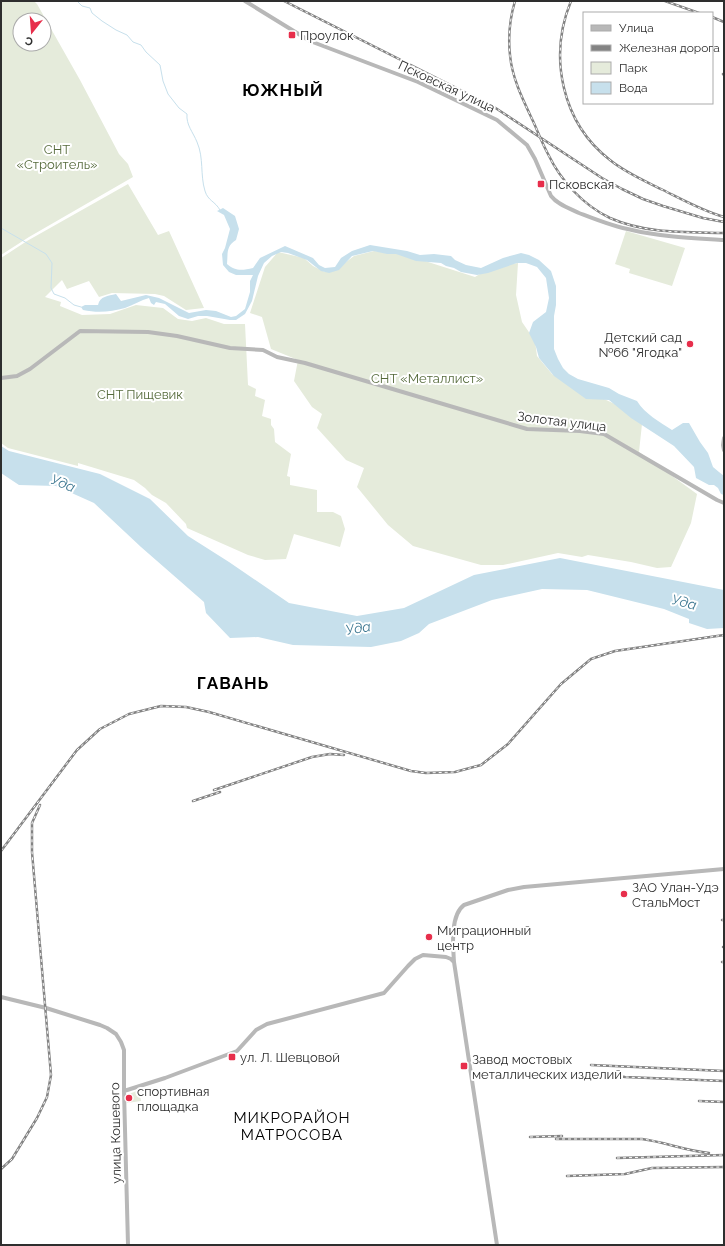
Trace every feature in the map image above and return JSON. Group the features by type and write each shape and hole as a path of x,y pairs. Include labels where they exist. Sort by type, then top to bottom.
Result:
{"street":[{"name":"Псковская улица","path":"245,1 310,41 418,82 497,120 527,145 535,159 551,196 563,206 608,224 631,230 664,236 724,240"},
{"name":"Золотая улица","path":"1,378 17,376 30,369 80,331 148,332 177,336 230,348 263,350 277,357 305,363 520,428 572,431 606,435 724,503"},
{"path":"724,438 724,450"},
{"path":"497,1245 454,962 453,934 460,908 464,905 508,890 531,886 724,869"},
{"path":"446,957 453,947"},
{"path":"124,1091 165,1078 237,1051 256,1030 267,1024 384,994 415,959 423,955 446,957 454,962"},
{"name":"улица Кошевого","path":"1,997 46,1008 108,1028 116,1034 122,1042 124,1050 128,1245"}],"green space":[{"name":"СНТ «Строитель»","path":"1,1 34,1 37,4 42,12 12,12 12,52 52,52 52,31 119,154 128,164 133,177 29,237 1,255"},
{"name":"СНТ Пищевик","path":"128,184 158,235 169,231 204,308 186,310 164,296 155,294 112,293 99,297 89,281 67,289 62,280 45,297 61,302 60,306 82,315 110,314 136,305 163,308 178,319 192,321 206,318 224,324 245,324 248,385 256,389 255,396 265,400 262,416 271,419 271,425 274,429 275,442 291,454 287,476 290,477 290,485 317,490 317,512 333,512 341,516 345,529 340,547 294,534 286,559 265,560 248,555 187,528 186,524 166,503 152,495 134,480 78,463 78,466 8,448 1,443 1,258 27,241"},
{"path":"626,231 685,248 672,286 629,273 630,269 615,264"},
{"name":"СНТ «Металлист»","path":"374,251 403,254 475,277 496,267 518,263 516,295 522,322 535,341 537,356 552,374 589,398 604,399 617,405 642,424 639,452 697,494 691,523 671,567 657,568 588,555 582,557 558,553 503,565 481,565 413,546 388,525 357,487 364,468 346,460 317,428 322,414 312,407 294,381 298,360 271,349 262,317 250,313 265,267 278,252 304,258 313,266 325,272 342,265 354,256"},
{"path":"139,1090 141,1101 127,1103 129,1094"}],"water":[{"path":"223,208 235,216 239,229 236,240 229,247 227,264 230,267 243,270 253,268 260,258 285,246 313,258 319,265 325,268 335,267 341,258 352,251 370,245 407,251 420,255 434,254 451,256 455,260 466,265 481,268 503,258 521,253 539,260 551,271 556,286 554,349 563,368 569,374 578,379 609,388 619,394 637,401 648,414 672,430 683,423 689,423 708,453 713,467 724,476 724,495 721,494 718,488 714,485 709,485 696,478 694,467 674,446 631,418 609,400 586,399 554,376 539,358 536,347 529,333 533,322 546,312 549,298 546,278 537,267 526,263 517,263 488,273 477,275 461,272 441,263 416,261 396,254 373,251 352,256 339,270 329,273 321,271 307,260 281,252 272,256 264,263 258,276 252,301 245,314 236,320 207,316 198,316 188,319 179,316 165,304 156,302 154,305 151,303 149,298 125,308 104,312 83,310 81,307 85,305 98,305 102,298 110,295 116,294 121,301 146,295 159,298 189,313 206,310 216,311 231,317 236,316 245,309 250,292 250,281 253,275 236,275 229,272 223,265 222,254 230,229 224,215 217,211"},
{"name":"Уда","path":"1,446 9,451 100,474 150,499 188,536 289,603 357,616 404,608 474,575 560,558 724,590 724,628 707,629 689,623 689,619 664,609 587,590 542,589 492,600 429,624 419,633 401,641 371,647 293,645 258,637 230,638 206,613 204,602 141,547 94,503 56,486 19,485 1,473"}],"waterway":[{"path":"77,1 82,6 90,8 92,13 102,21 127,35 133,42 141,45 160,65 163,81 168,94 179,108 187,114 189,125 199,148 206,194 220,210"},
{"path":"1,228 46,254 52,263 51,288 54,294 65,298 74,305 81,307"}],"railway":[{"path":"284,1 494,107 602,178 622,189 663,206 703,218 724,222"},
{"path":"515,1 509,34 510,55 513,72 522,97 542,142 553,164 566,183 582,199 600,213 624,223 652,230 724,233"},
{"path":"571,1 564,22 561,44 561,66 564,88 580,127 594,145 622,169 693,205 724,217"},
{"path":"665,1 696,12"},
{"path":"713,17 724,22"},
{"path":"1,851 77,750 100,729 129,714 161,706 186,707 209,712 411,771 426,773 455,772 481,765 508,744 561,684 591,659 615,651 724,635"},
{"path":"214,790 312,757 330,754 344,755"},
{"path":"193,801 220,792"},
{"path":"1,1169 12,1159 37,1118 47,1097 51,1075 32,852 32,823 40,805"},
{"path":"591,1065 724,1071"},
{"path":"590,1073 625,1077 724,1081"},
{"path":"699,1101 724,1102"},
{"path":"530,1137 562,1136"},
{"path":"556,1139 642,1139 709,1153"},
{"path":"617,1158 724,1155"},
{"path":"567,1176 625,1174 652,1168 724,1167"}],"place":[{"name":"Проулок","path":"292,35"},
{"name":"Псковская","path":"541,184"},
{"name":"Детский сад №66 \"Ягодка\"","path":"690,344"},
{"name":"ЗАО Улан-Удэ СтальМост","path":"624,894"},
{"name":"Миграционный центр","path":"429,937"},
{"name":"ул. Л. Шевцовой","path":"232,1057"},
{"name":"Завод мостовых металлических изделий","path":"464,1066"},
{"name":"спортивная площадка","path":"129,1098"}],"district":[{"name":"ЮЖНЫЙ","path":"283,90"},
{"name":"ГАВАНЬ","path":"233,683"},
{"name":"МИКРОРАЙОН МАТРОСОВА","path":"292,1126"}]}
